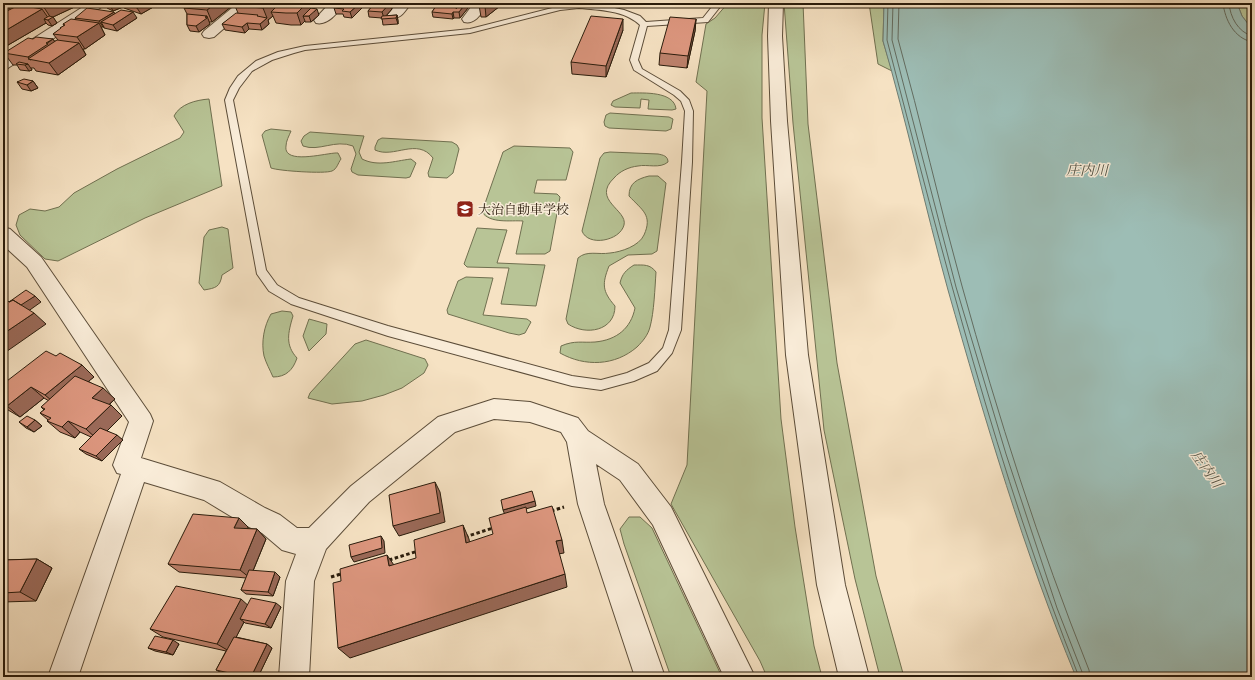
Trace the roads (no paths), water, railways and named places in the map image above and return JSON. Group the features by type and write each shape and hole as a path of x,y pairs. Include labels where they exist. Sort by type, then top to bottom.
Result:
{"street":[{"path":"3,65 98,3"},
{"path":"209,34 246,3"},
{"path":"321,20 338,3"},
{"path":"394,15 404,3"},
{"path":"469,20 481,3"},
{"path":"776,3 775,36 779,121 797,355 831,586 854,677"},
{"path":"3,234 34,262 141,421 126,465 211,490 256,517 271,524 292,541 314,542"},
{"path":"294,677 300,581 314,542 360,494 447,424 494,410 530,412 569,425 579,438 629,472 662,516 740,677"},
{"path":"579,438 591,504 650,677"},
{"path":"63,677 136,467"}],"lane":[{"path":"644,24 634,60 638,70 677,92 685,100 689,111 687,162 675,330 668,350 654,368 630,377 601,384 572,380 388,331 295,302 273,288 261,271 229,100 233,87 245,72 260,62 280,54 299,50 470,32 560,8 579,6 605,8 637,18 644,24 705,20 719,3"}],"water":[{"name":"庄内川","path":"884,3 1237,3 1242,16 1252,29 1252,677 1076,677 1022,534 976,388 948,290 883,41"}],"place":[{"name":"大治自動車学校","path":"465,209"}]}
